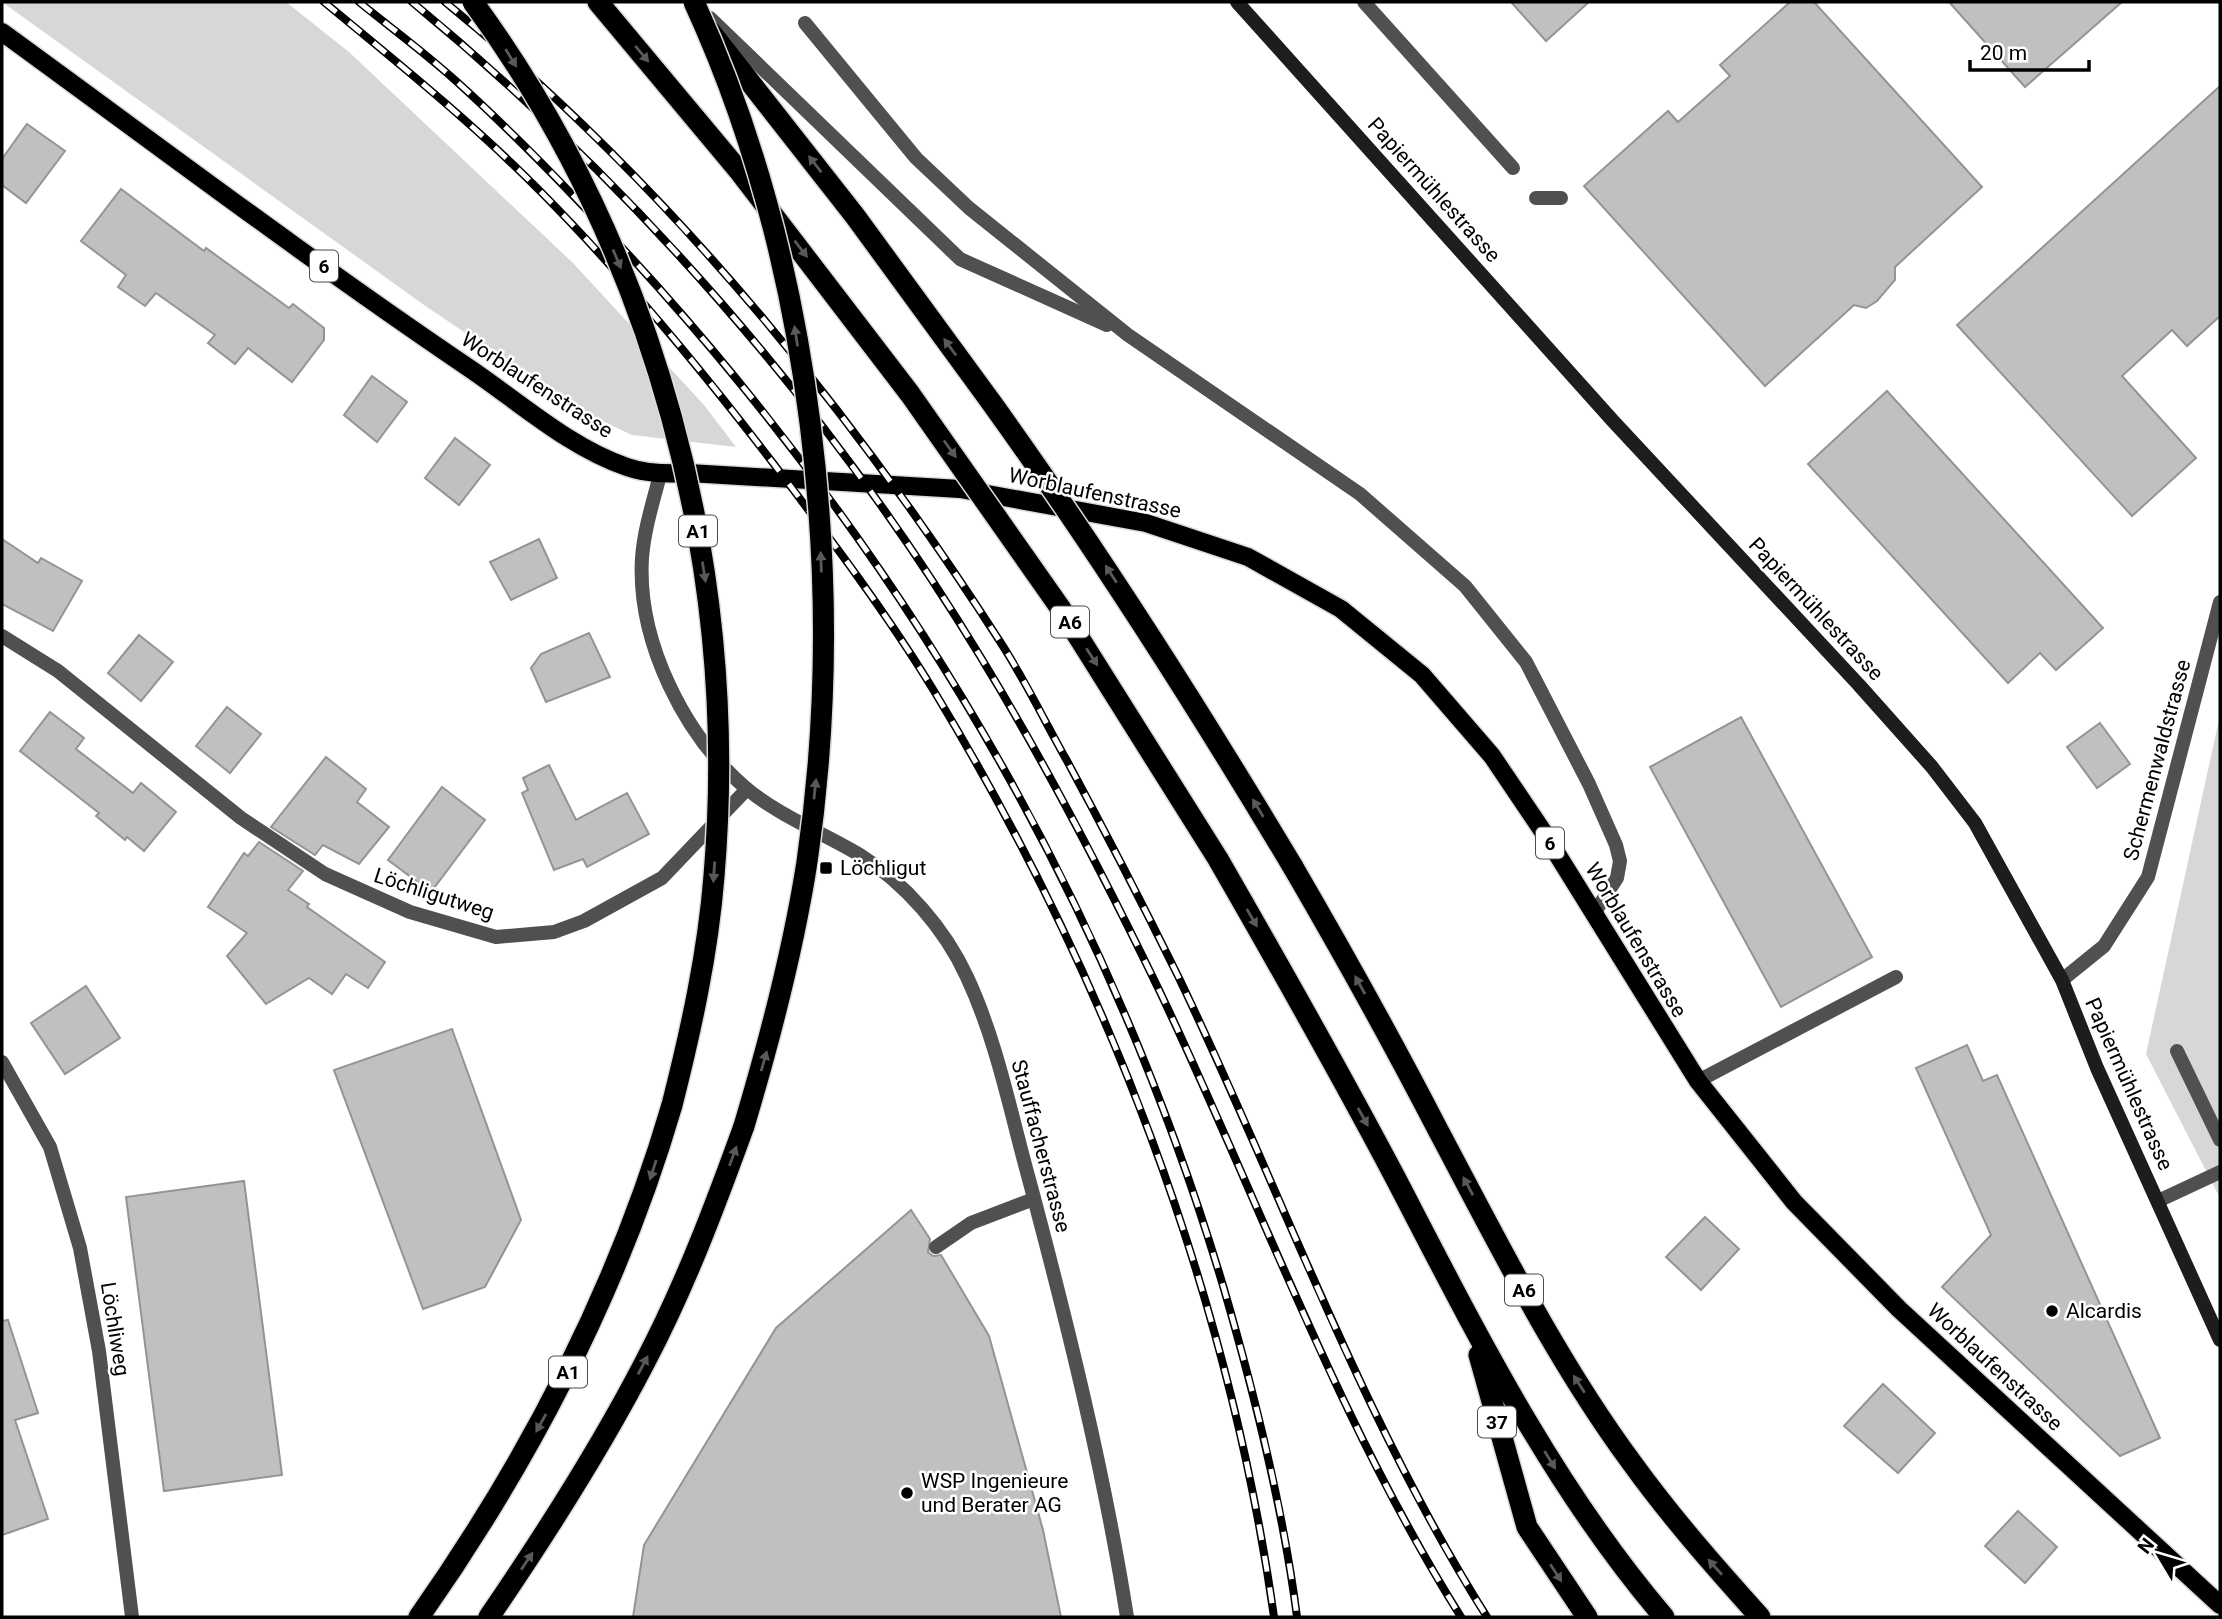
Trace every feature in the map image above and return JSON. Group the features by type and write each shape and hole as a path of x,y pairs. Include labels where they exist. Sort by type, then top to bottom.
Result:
{"highway":[{"name":"A1","path":"419,1617 490,1511 542,1422 588,1334 629,1237 673,1105 689,1036 706,940 717,817 718,725 711,619 694,508 669,407 638,311 598,213 549,118 473,2"},
{"name":"A6","path":"598,2 740,172 910,394 1061,609 1218,859 1370,1129 1518,1411 1575,1501 1664,1617"},
{"name":"A6","path":"687,2 855,216 1111,574 1226,755 1293,867 1371,1004 1520,1284 1573,1374 1639,1472 1695,1545 1760,1617"},
{"path":"489,1617 596,1452 646,1361 693,1261 744,1126 789,962 807,861 819,747 823,654 820,531 803,379 772,226 741,125 693,2"},
{"name":"37","path":"1468,1316 1527,1527 1587,1617"}],"main road":[{"name":"Papiermühlestrasse","path":"1237,2 1613,421 1932,767 1975,822 2062,980 2097,1068 2220,1340"},
{"name":"Worblaufenstrasse","path":"2,32 394,317 598,455 627,467 660,475 689,473 960,489 1146,523 1248,557 1341,609 1422,675 1492,756 1698,1081 1765,1168 1847,1258 2220,1605"}],"street":[{"path":"693,2 960,259 1128,335"},
{"path":"1364,2 1513,168"},
{"path":"805,23 916,158 970,208 1128,335 1360,494 1465,586 1526,662 1590,785 1616,845 1620,861 1617,878 1594,915"},
{"path":"1536,198 1561,198"},
{"path":"660,475 642,556 642,591 654,645 675,694 697,732 747,789"},
{"name":"Schermenwaldstrasse","path":"2062,980 2104,946 2148,877 2220,602"},
{"name":"Löchligutweg","path":"2,636 58,671 241,818 325,874 410,912 496,937 554,932 584,921 662,878 747,789"},
{"name":"Stauffacherstrasse","path":"747,789 873,865 913,900 943,936 966,974 983,1019 1034,1199 1097,1459 1127,1617"},
{"path":"1698,1081 1896,977"},
{"path":"2177,1051 2220,1140"},
{"name":"Löchliweg","path":"2,1062 50,1147 80,1248 99,1352 132,1617"},
{"path":"2158,1201 2220,1172"},
{"path":"936,1247 971,1223 1034,1199"}],"shaded area":[{"path":"2,2 286,2 349,52 573,263 704,405 736,447 632,435 581,411 424,305"},
{"path":"2220,715 2220,1198 2146,1054"}],"building":[{"path":"1511,2 1589,2 1546,41"},
{"path":"1790,2 1814,2 1982,187 1895,267 1895,280 1877,301 1866,308 1854,305 1765,386 1584,186 1668,111 1678,122 1730,76 1720,65"},
{"path":"1949,2 2122,2 2025,87"},
{"path":"2220,86 2220,316 2187,346 2172,330 2122,376 2196,458 2132,516 1957,325"},
{"path":"27,124 65,151 26,203 2,185 2,159"},
{"path":"121,189 204,251 206,248 289,308 293,304 324,328 324,340 292,382 248,348 235,364 208,343 215,335 156,293 145,306 118,287 126,275 81,241"},
{"path":"372,376 407,402 377,442 344,415"},
{"path":"1887,391 2103,628 2056,670 2040,653 2008,683 1808,464"},
{"path":"455,438 490,465 459,505 425,478"},
{"path":"2,539 38,563 41,558 82,581 53,631 2,604"},
{"path":"539,539 557,578 511,600 490,562"},
{"path":"589,633 610,677 546,702 531,668 541,654"},
{"path":"139,635 173,662 141,701 108,673"},
{"path":"227,707 261,734 230,773 196,746"},
{"path":"50,712 84,738 76,749 133,793 141,783 176,812 144,851 127,837 125,840 96,816 99,813 20,751"},
{"path":"1741,717 1872,957 1781,1007 1650,767"},
{"path":"2100,723 2130,764 2097,788 2067,747"},
{"path":"326,757 366,789 357,802 389,827 359,864 323,845 315,855 271,827"},
{"path":"549,765 576,820 627,793 649,834 587,867 583,859 554,870 522,793 528,790 523,778"},
{"path":"442,787 485,820 431,892 388,860"},
{"path":"259,842 303,871 288,890 309,904 307,907 385,962 368,988 346,974 332,994 309,978 266,1004 227,956 247,933 208,907 244,853 248,856"},
{"path":"86,986 120,1038 65,1074 31,1023"},
{"path":"452,1029 521,1220 485,1287 423,1309 334,1070"},
{"path":"1967,1045 1983,1081 1997,1075 2160,1438 2120,1456 1942,1287 1991,1235 1916,1068"},
{"path":"244,1181 282,1475 164,1491 126,1197"},
{"path":"911,1210 930,1239 928,1252 933,1256 941,1255 989,1336 1043,1530 1061,1617 633,1617 644,1545 776,1328"},
{"path":"1705,1217 1739,1249 1701,1290 1666,1257"},
{"path":"8,1320 38,1413 15,1420 48,1519 2,1535 2,1321"},
{"path":"1883,1384 1935,1433 1898,1473 1844,1426"},
{"path":"2018,1511 2057,1547 2025,1583 1985,1546"}],"railway":[{"path":"324,2 489,142 572,224 632,290 718,393 794,491 877,604 934,691 996,798 1053,909 1105,1022 1151,1137 1191,1255 1226,1374 1253,1495 1274,1617"},
{"path":"359,2 444,71 534,155 657,286 752,398 840,514 922,633 997,756 1064,883 1125,1015 1178,1150 1224,1289 1247,1370 1276,1493 1297,1617"},
{"path":"412,2 494,73 650,224 723,305 793,389 922,564 1004,697 1096,864 1160,992 1338,1388 1376,1466 1461,1617"},
{"path":"445,2 525,71 602,144 676,220 747,299 879,466 999,640 1081,786 1178,976 1361,1382 1441,1541 1487,1617"}],"place":[{"name":"Löchligut","path":"826,868"},
{"name":"Alcardis","path":"2052,1311"},
{"name":"WSP Ingenieure und Berater AG","path":"907,1493"}]}
